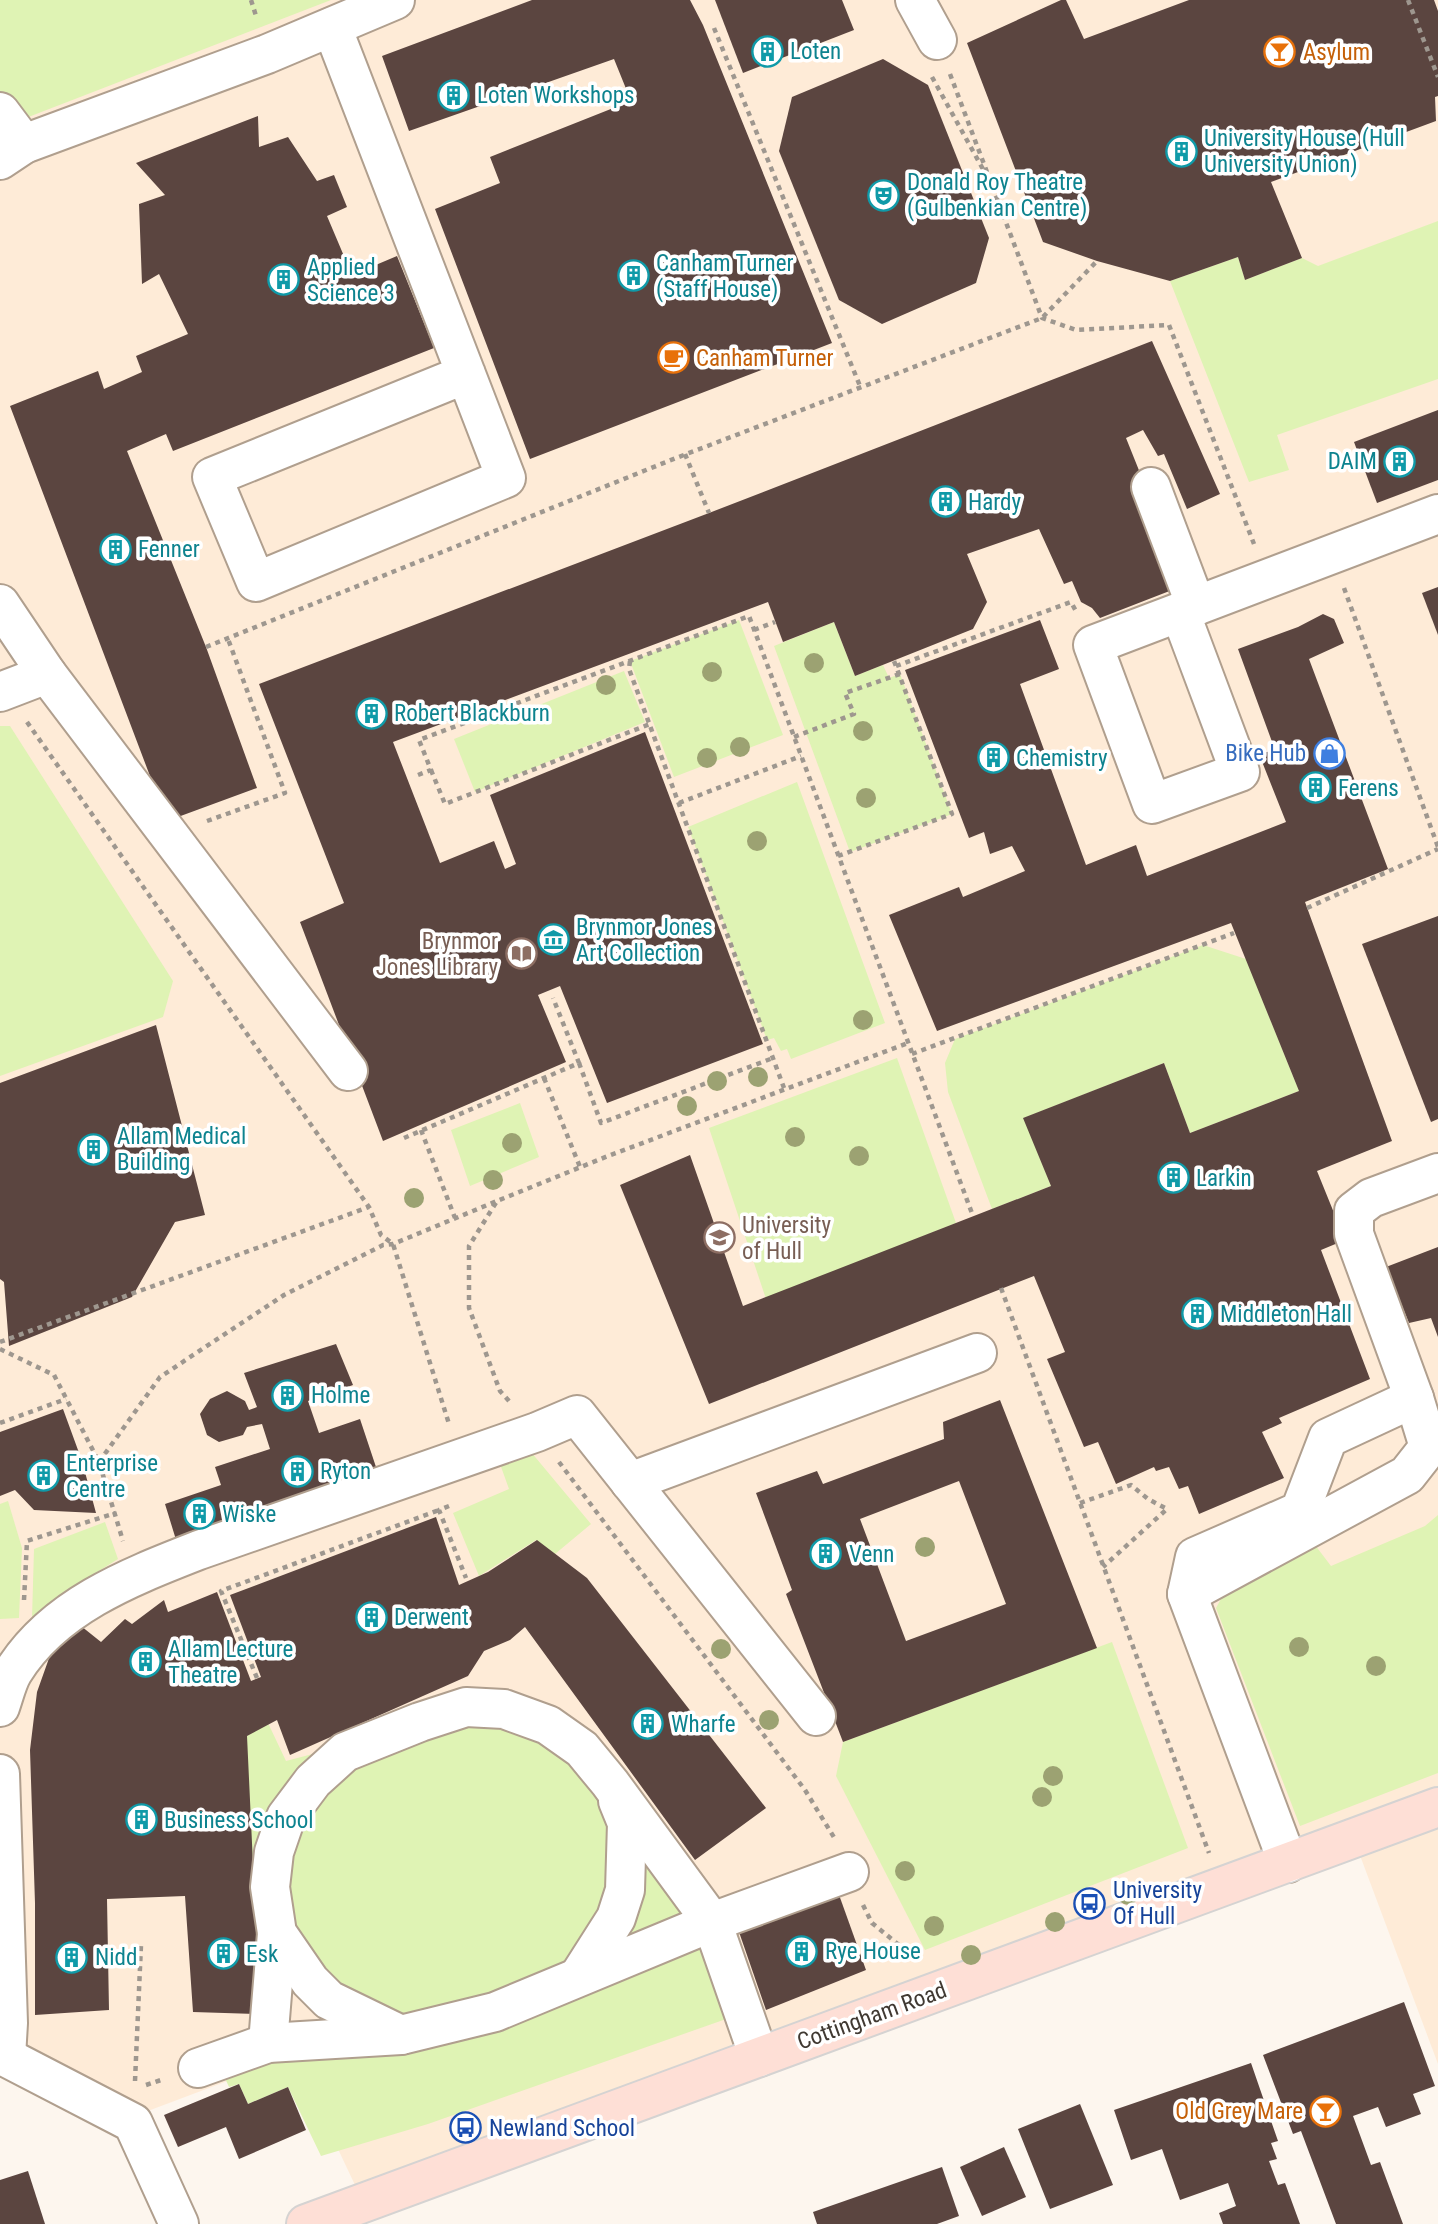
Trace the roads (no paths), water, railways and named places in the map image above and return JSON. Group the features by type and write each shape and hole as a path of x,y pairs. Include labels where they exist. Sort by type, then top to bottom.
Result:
{"main road":[{"name":"Cottingham Road","path":"306,2224 1438,1807"}],"lane":[{"path":"0,112 12,152 267,54 395,0"},
{"path":"925,2 933,55"},
{"path":"332,27 466,374 506,478 256,582 212,477 466,374"},
{"path":"1150,487 1188,609 1240,772 1152,804 1093,645 1188,609 1267,579 1331,554 1438,514"},
{"path":"0,604 47,674 348,1071"},
{"path":"2,691 47,674"},
{"path":"1187,1594 1407,1475 1429,1447 1414,1398 1353,1234 1354,1211 1371,1198 1438,1173"},
{"path":"630,1482 977,1353"},
{"path":"1288,1863 1187,1594 1195,1557 1300,1511 1328,1438 1414,1398"},
{"path":"0,1707 13,1673 46,1631 87,1600 133,1577 200,1550 537,1432 578,1415 816,1716"},
{"path":"268,2043 276,1933 270,1887 274,1852 286,1817 313,1780 345,1752 466,1707 504,1709 548,1725 582,1749 712,1922 759,2057"},
{"path":"0,1774 8,2023 3,2055 133,2123 179,2224"},
{"path":"579,1976 616,1918 625,1890 627,1823 610,1783"},
{"path":"198,2068 268,2043 401,2035 495,2012 712,1922 849,1872"},
{"path":"276,1933 310,1981 329,2000 401,2035"}],"place":[{"name":"Loten","path":"767,51"},
{"name":"Asylum","path":"1280,52"},
{"name":"Loten Workshops","path":"454,95"},
{"name":"University House (Hull University Union)","path":"1181,151"},
{"name":"Donald Roy Theatre (Gulbenkian Centre)","path":"884,195"},
{"name":"Canham Turner (Staff House)","path":"633,276"},
{"name":"Applied Science 3","path":"284,280"},
{"name":"Canham Turner","path":"673,358"},
{"name":"DAIM","path":"1400,461"},
{"name":"Hardy","path":"945,502"},
{"name":"Fenner","path":"115,549"},
{"name":"Robert Blackburn","path":"371,713"},
{"name":"Bike Hub","path":"1329,753"},
{"name":"Chemistry","path":"993,758"},
{"name":"Ferens","path":"1315,788"},
{"name":"Brynmor Jones Art Collection","path":"553,940"},
{"name":"Brynmor Jones Library","path":"521,954"},
{"name":"Allam Medical Building","path":"94,1149"},
{"name":"Larkin","path":"1173,1178"},
{"name":"University of Hull","path":"719,1238"},
{"name":"Middleton Hall","path":"1197,1314"},
{"name":"Holme","path":"288,1395"},
{"name":"Ryton","path":"297,1471"},
{"name":"Enterprise Centre","path":"43,1476"},
{"name":"Wiske","path":"199,1514"},
{"name":"Venn","path":"826,1554"},
{"name":"Derwent","path":"371,1617"},
{"name":"Allam Lecture Theatre","path":"145,1662"},
{"name":"Wharfe","path":"648,1724"},
{"name":"Business School","path":"141,1820"},
{"name":"University Of Hull","path":"1090,1903"},
{"name":"Rye House","path":"802,1951"},
{"name":"Esk","path":"223,1954"},
{"name":"Nidd","path":"72,1957"},
{"name":"Old Grey Mare","path":"1326,2111"},
{"name":"Newland School","path":"466,2128"}]}
